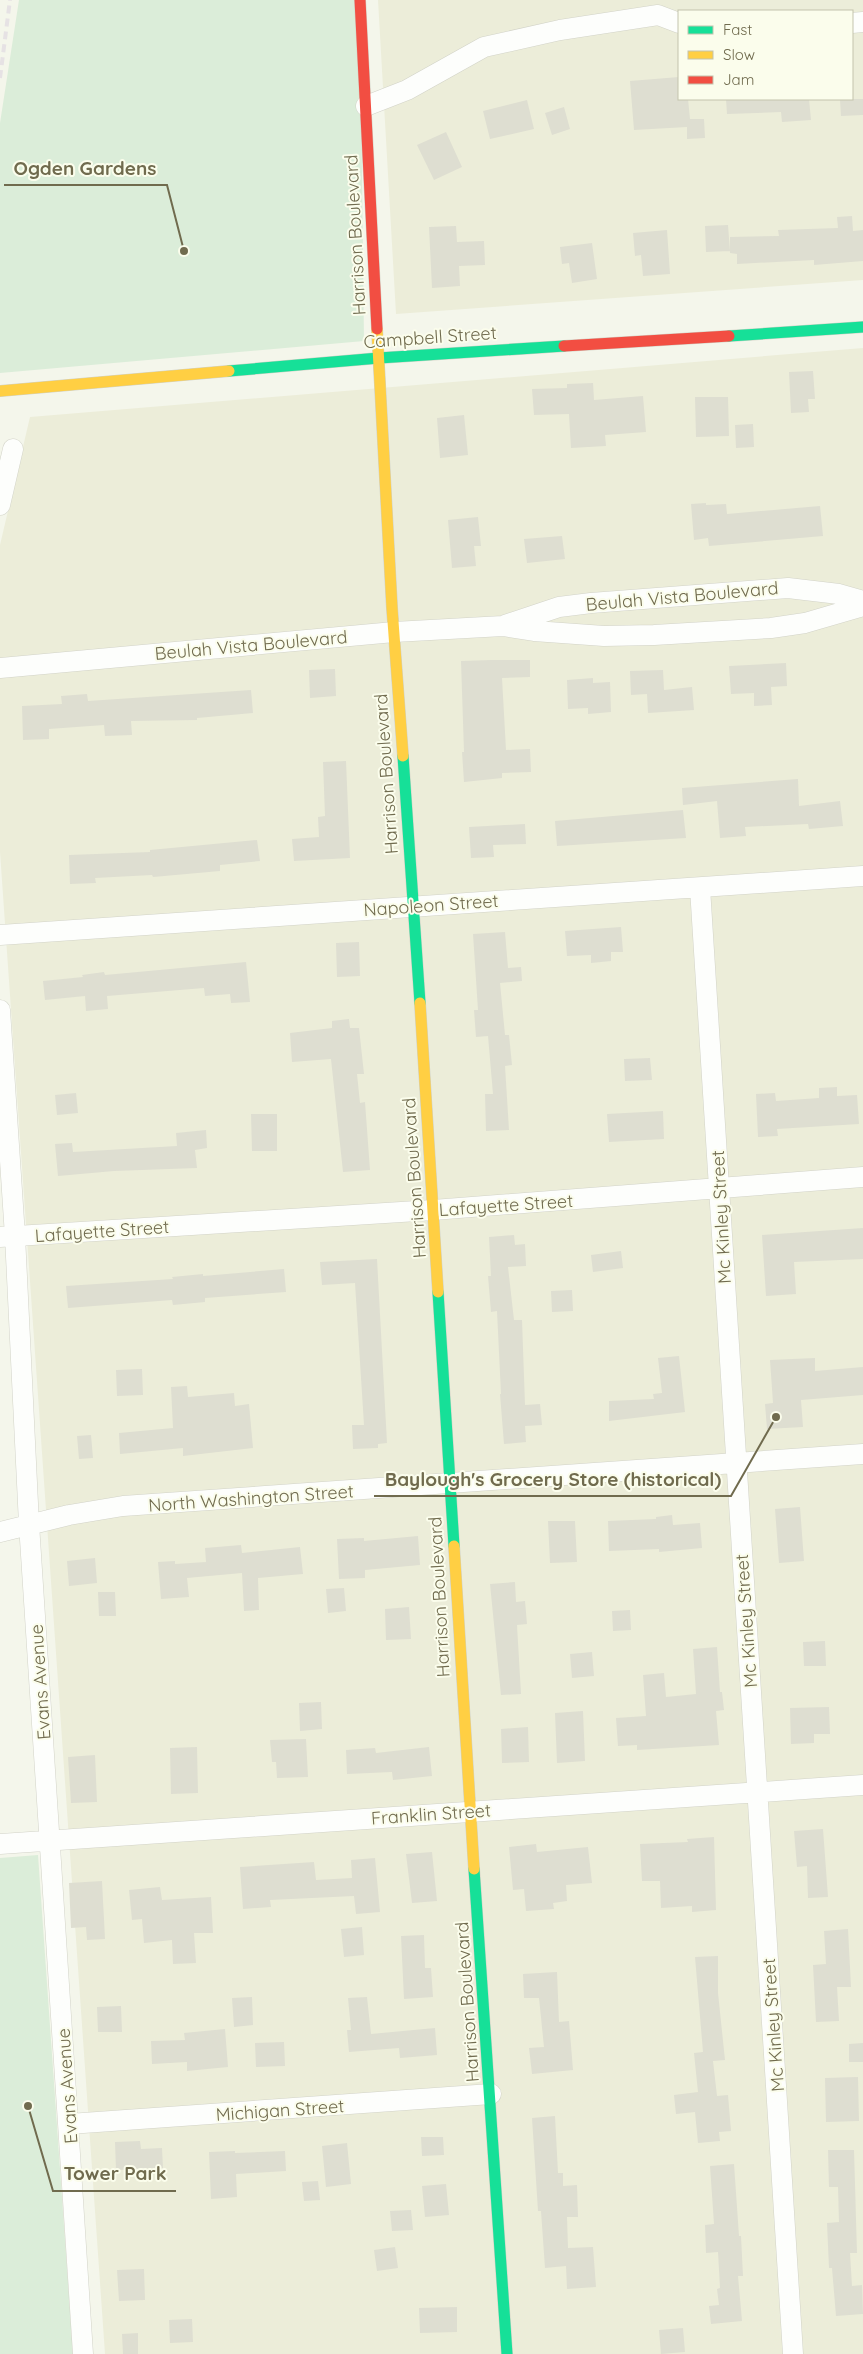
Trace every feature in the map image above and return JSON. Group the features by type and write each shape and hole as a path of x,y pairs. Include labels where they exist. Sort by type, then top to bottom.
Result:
{"street":[{"name":"Harrison Boulevard","path":"360,0 394,632 434,1210 470,1811 491,2094 507,2354"},
{"path":"366,106 407,90 484,47 660,7 678,22"},
{"name":"Campbell Street","path":"0,391 379,358 863,327"},
{"path":"0,505 13,449"},
{"name":"Beulah Vista Boulevard","path":"503,626 559,607 592,602 788,588 839,594 863,601"},
{"name":"Beulah Vista Boulevard","path":"0,668 394,632 503,626 564,634 664,635 796,624 863,606"},
{"name":"Napoleon Street","path":"0,935 863,876"},
{"name":"Mc Kinley Street","path":"700,888 793,2354"},
{"name":"Evans Avenue","path":"0,1010 8,1237 29,1524 83,2354"},
{"name":"Lafayette Street","path":"8,1237 434,1210 863,1178"},
{"name":"North Washington Street","path":"0,1532 29,1524 123,1506 450,1485 735,1462 863,1454"},
{"name":"Franklin Street","path":"0,1844 863,1786"},
{"name":"Michigan Street","path":"69,2124 491,2094"}],"shaded area":[{"path":"19,0 360,0 364,341 0,373 0,123"},
{"path":"378,0 863,0 863,280 396,314"},
{"path":"863,348 863,2354 105,2354 0,852 0,545 30,417"},
{"path":"38,1855 73,2354 0,2354 0,1858"}],"building":[{"path":"678,77 678,100 688,100 690,119 704,119 705,138 687,139 687,127 634,130 630,81"},
{"path":"863,99 863,115 841,116 840,100"},
{"path":"527,100 534,129 490,139 483,111"},
{"path":"726,100 809,100 811,120 782,122 781,112 727,114"},
{"path":"564,107 570,129 552,135 545,113"},
{"path":"446,132 462,167 434,180 417,145"},
{"path":"852,216 853,231 863,230 863,261 814,265 814,260 737,264 737,254 730,253 730,237 779,236 778,230 838,228 837,217"},
{"path":"728,225 730,251 706,252 705,226"},
{"path":"456,226 457,242 484,241 485,265 459,266 460,286 432,288 429,227"},
{"path":"667,230 670,274 643,276 641,255 635,256 633,233"},
{"path":"592,243 597,279 572,283 569,263 562,264 560,247"},
{"path":"813,371 815,399 808,399 809,412 791,413 789,372"},
{"path":"593,383 594,400 643,396 646,432 605,435 606,446 571,448 569,414 534,415 532,389 567,388 567,384"},
{"path":"695,397 728,397 729,436 696,437"},
{"path":"464,415 468,455 440,458 437,418"},
{"path":"753,424 754,447 736,448 735,425"},
{"path":"706,503 706,505 726,504 727,514 820,506 823,536 709,546 708,538 694,540 691,504"},
{"path":"478,517 481,546 474,546 476,566 452,568 448,520"},
{"path":"562,536 565,559 527,563 524,539"},
{"path":"530,660 530,677 502,678 506,750 530,749 531,772 502,773 502,778 464,782 461,661"},
{"path":"786,663 787,686 771,687 772,705 754,706 754,693 731,694 729,666"},
{"path":"335,669 336,696 310,698 309,670"},
{"path":"663,670 664,690 692,687 694,710 648,713 647,694 631,695 630,671"},
{"path":"593,678 593,683 610,682 611,712 588,714 588,708 568,709 567,680"},
{"path":"251,690 253,713 197,718 197,720 131,721 132,735 105,736 104,725 49,729 49,739 23,740 22,706 62,704 61,696 87,694 88,701"},
{"path":"346,761 350,858 294,861 292,839 319,837 318,817 325,816 323,762"},
{"path":"798,779 799,806 840,801 843,826 809,829 808,824 745,827 746,836 720,838 717,801 683,805 682,788"},
{"path":"683,810 686,838 557,846 555,821"},
{"path":"525,824 526,844 493,845 494,857 471,858 469,827"},
{"path":"257,840 260,861 220,865 220,871 153,877 152,875 95,878 96,883 70,884 69,855 150,852 150,850"},
{"path":"621,927 623,952 611,952 611,961 591,963 591,955 567,956 565,931"},
{"path":"505,932 508,968 521,967 522,981 500,983 505,1035 509,1035 512,1065 505,1066 509,1130 486,1131 485,1094 493,1094 488,1036 476,1037 474,1010 478,1010 473,934"},
{"path":"359,942 360,976 337,977 336,943"},
{"path":"246,962 250,1002 231,1003 230,994 205,996 204,988 107,996 108,1009 86,1011 85,996 45,1000 43,981 83,977 82,975 104,972 105,975"},
{"path":"349,1019 350,1028 359,1028 364,1074 357,1074 360,1103 365,1102 370,1170 343,1172 331,1059 292,1062 290,1033 332,1028 332,1021"},
{"path":"650,1058 652,1080 625,1081 624,1059"},
{"path":"837,1087 837,1096 857,1095 859,1124 777,1129 778,1136 758,1137 756,1094 775,1093 776,1101 819,1098 819,1088"},
{"path":"76,1093 78,1113 57,1115 55,1095"},
{"path":"663,1111 664,1139 609,1142 607,1114"},
{"path":"251,1114 277,1114 277,1151 252,1151"},
{"path":"206,1130 207,1148 195,1150 197,1168 114,1171 58,1176 55,1144 72,1143 73,1152 177,1146 176,1133"},
{"path":"863,1228 863,1259 794,1262 796,1294 766,1296 762,1235"},
{"path":"514,1235 515,1245 525,1244 526,1266 508,1267 514,1320 522,1320 525,1405 540,1404 542,1425 525,1426 526,1442 504,1444 497,1311 491,1312 488,1276 491,1276 489,1237"},
{"path":"621,1251 623,1268 593,1272 591,1255"},
{"path":"377,1259 387,1443 378,1444 378,1448 353,1449 352,1425 364,1425 355,1283 322,1285 320,1262"},
{"path":"284,1269 286,1292 205,1298 205,1302 173,1305 172,1300 68,1308 66,1286"},
{"path":"572,1290 573,1311 552,1312 551,1291"},
{"path":"679,1356 685,1412 609,1421 609,1401 654,1399 653,1394 662,1393 658,1358"},
{"path":"815,1358 815,1371 863,1367 863,1395 801,1400 803,1427 767,1429 765,1404 773,1403 770,1360"},
{"path":"142,1369 143,1395 117,1396 116,1370"},
{"path":"187,1386 188,1397 234,1393 235,1406 249,1404 253,1448 183,1456 183,1448 120,1454 119,1433 173,1428 171,1387"},
{"path":"91,1435 93,1458 79,1459 77,1436"},
{"path":"800,1507 804,1561 779,1563 775,1509"},
{"path":"672,1515 673,1525 700,1523 702,1548 659,1552 659,1549 609,1551 608,1521 656,1519 656,1517"},
{"path":"548,1521 575,1521 577,1562 550,1563"},
{"path":"418,1536 420,1565 365,1570 365,1578 339,1579 337,1539 364,1538 364,1541"},
{"path":"241,1545 242,1553 300,1547 303,1574 258,1578 259,1610 244,1611 242,1573 187,1578 189,1597 161,1599 158,1562 175,1561 175,1564 206,1562 205,1548"},
{"path":"95,1558 97,1583 69,1586 67,1561"},
{"path":"515,1582 516,1602 525,1601 527,1624 517,1625 521,1694 501,1695 490,1584"},
{"path":"344,1588 346,1611 328,1613 326,1589"},
{"path":"98,1592 115,1592 116,1616 99,1616"},
{"path":"409,1607 411,1639 386,1640 385,1609"},
{"path":"630,1610 631,1630 613,1631 612,1611"},
{"path":"825,1641 826,1666 804,1666 803,1642"},
{"path":"717,1647 720,1692 722,1692 724,1710 716,1711 719,1745 637,1750 637,1745 618,1746 616,1718 646,1716 643,1675 664,1673 666,1697 696,1694 693,1649"},
{"path":"592,1652 594,1676 572,1678 570,1654"},
{"path":"321,1702 322,1729 300,1731 299,1703"},
{"path":"829,1707 830,1734 814,1734 814,1743 791,1744 790,1708"},
{"path":"583,1711 585,1761 557,1763 555,1713"},
{"path":"528,1727 529,1762 502,1763 501,1729"},
{"path":"306,1739 308,1777 277,1778 276,1762 272,1762 270,1740"},
{"path":"197,1747 198,1793 171,1794 170,1748"},
{"path":"429,1747 432,1776 393,1780 392,1772 347,1774 346,1750 375,1748 376,1753"},
{"path":"95,1755 97,1802 71,1803 68,1757"},
{"path":"823,1829 828,1897 808,1898 807,1866 797,1867 794,1831"},
{"path":"714,1837 716,1910 692,1912 692,1906 661,1908 660,1881 642,1881 640,1844 688,1842 687,1839"},
{"path":"536,1844 537,1852 588,1847 592,1883 566,1885 567,1901 553,1903 554,1909 526,1911 524,1889 513,1890 509,1847"},
{"path":"432,1852 437,1901 412,1903 406,1854"},
{"path":"375,1858 380,1912 356,1914 354,1896 270,1900 271,1907 243,1909 240,1867 314,1862 316,1880 352,1878 351,1860"},
{"path":"102,1881 105,1939 87,1940 86,1927 71,1928 69,1883"},
{"path":"160,1887 162,1900 211,1897 213,1933 194,1933 196,1963 173,1964 172,1940 144,1943 142,1919 132,1920 129,1890"},
{"path":"362,1927 364,1955 344,1957 341,1929"},
{"path":"848,1929 851,1987 837,1987 839,2021 816,2022 813,1965 826,1964 824,1931"},
{"path":"424,1935 425,1968 431,1968 433,1997 404,1999 401,1936"},
{"path":"718,1956 718,1993 725,2060 713,2061 717,2096 728,2095 731,2131 719,2132 720,2141 698,2143 695,2112 676,2114 674,2095 698,2092 694,2053 703,2052 695,1957"},
{"path":"557,1972 559,2022 569,2021 573,2070 532,2074 529,2048 544,2047 539,1998 524,1998 523,1974"},
{"path":"252,1997 253,2025 234,2027 232,1998"},
{"path":"367,1997 371,2034 435,2028 437,2055 400,2058 399,2048 349,2052 347,2030 351,2030 348,1998"},
{"path":"121,2006 122,2032 98,2032 97,2007"},
{"path":"225,2029 228,2067 187,2071 187,2062 152,2064 151,2041 185,2040 184,2033"},
{"path":"284,2042 285,2066 256,2067 255,2043"},
{"path":"863,2043 863,2062 849,2062 849,2044"},
{"path":"858,2077 859,2121 826,2122 825,2078"},
{"path":"555,2116 558,2173 563,2173 563,2186 577,2185 578,2217 567,2217 568,2248 593,2247 596,2287 567,2289 566,2266 545,2268 541,2211 538,2211 532,2118"},
{"path":"421,2137 443,2137 444,2155 422,2156"},
{"path":"140,2141 141,2149 162,2148 163,2168 116,2170 115,2142"},
{"path":"347,2143 351,2184 326,2187 322,2146"},
{"path":"828,2150 854,2150 857,2253 850,2253 852,2286 862,2285 863,2314 836,2316 832,2268 829,2268 827,2223 839,2222 838,2187 829,2187"},
{"path":"235,2151 235,2153 285,2151 286,2171 236,2174 237,2197 211,2199 209,2152"},
{"path":"734,2164 739,2236 741,2236 743,2276 738,2276 742,2321 711,2324 709,2306 719,2305 717,2289 720,2288 718,2252 706,2253 705,2225 714,2224 710,2166"},
{"path":"318,2181 320,2200 304,2201 302,2182"},
{"path":"446,2184 449,2215 425,2217 422,2186"},
{"path":"411,2210 413,2230 392,2231 390,2211"},
{"path":"395,2247 398,2268 377,2271 374,2250"},
{"path":"144,2269 145,2300 119,2301 117,2270"},
{"path":"457,2307 457,2332 420,2333 419,2308"},
{"path":"192,2319 193,2342 170,2343 169,2320"},
{"path":"683,2328 685,2352 661,2354 659,2330"},
{"path":"138,2333 138,2354 123,2354 122,2334"}],"railway":[{"path":"0,78 10,0"}],"traffic: fast":[{"path":"729,336 863,327"},
{"path":"229,371 379,358 564,346"},
{"path":"403,756 420,1003"},
{"path":"438,1292 454,1546"},
{"path":"474,1869 507,2354"}],"traffic: slow":[{"path":"377,329 392,608 403,756"},
{"path":"0,391 229,371"},
{"path":"420,1003 438,1292"},
{"path":"454,1546 474,1869"}],"traffic: jam":[{"path":"360,0 377,329"},
{"path":"564,346 729,336"}],"place":[{"name":"Ogden Gardens","path":"184,251"},
{"name":"Baylough's Grocery Store (historical)","path":"776,1417"},
{"name":"Tower Park","path":"28,2106"}]}
